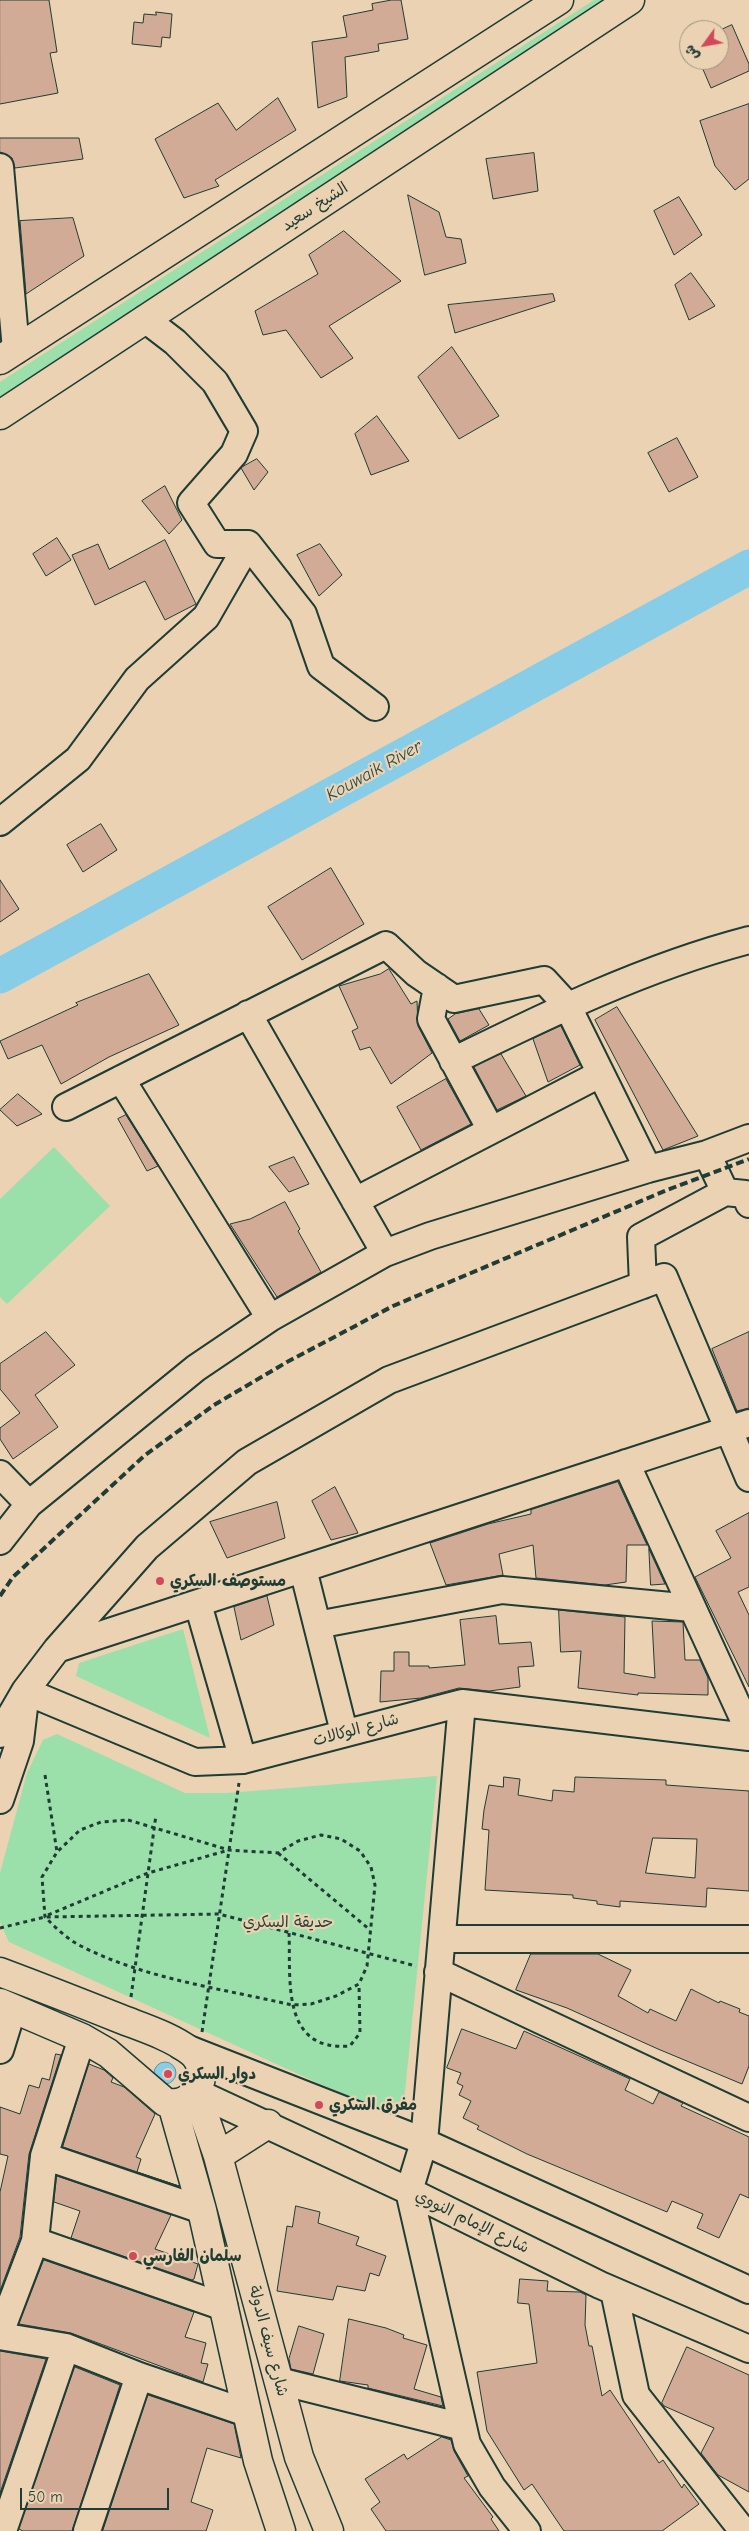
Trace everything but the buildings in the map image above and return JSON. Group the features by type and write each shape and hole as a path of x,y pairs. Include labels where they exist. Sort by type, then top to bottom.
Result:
{"main road":[{"path":"8,355 559,0"},
{"name":"الشيخ سعيد","path":"0,415 630,0"},
{"path":"0,1972 160,2035 190,2049 200,2065 200,2084 196,2092 188,2098 172,2104 160,2098 108,2053 82,2038 6,2005"},
{"name":"شارع سيف الدولة","path":"196,2092 218,2156 280,2381 298,2458 329,2531"},
{"name":"شارع سيف الدولة","path":"172,2104 202,2210 258,2461 281,2531"},
{"path":"218,2156 268,2124"}],"street":[{"path":"0,167 8,355"},
{"path":"146,319 175,342 215,382 244,431 234,454 191,504 217,544 248,544"},
{"path":"248,544 303,614 321,666 375,707"},
{"path":"0,822 78,759 137,679 206,617 248,544"},
{"path":"453,1061 567,1004 724,946 749,940"},
{"path":"66,1107 386,945 416,973 454,999 544,980 567,1004 648,1169"},
{"path":"437,987 431,1018 491,1130"},
{"path":"248,1014 385,1253"},
{"path":"355,1201 600,1074"},
{"path":"121,1079 270,1318"},
{"path":"0,1541 30,1504 196,1368 270,1318 385,1253 430,1236 648,1169 707,1154 749,1138"},
{"path":"707,1154 725,1192"},
{"path":"643,1285 641,1237 725,1192 744,1194 749,1204"},
{"path":"0,1734 25,1690 57,1649 147,1547 247,1462 389,1380 664,1277 739,1426 749,1478"},
{"path":"57,1649 739,1426"},
{"path":"626,1463 749,1731"},
{"path":"0,1474 30,1504"},
{"path":"303,1569 344,1732"},
{"path":"317,1625 502,1590 692,1608"},
{"path":"198,1604 243,1760"},
{"path":"0,1800 20,1742 25,1690"},
{"name":"شارع الوكالات","path":"25,1690 195,1762 243,1760 344,1732 462,1703 749,1737"},
{"path":"462,1703 424,2142 409,2191 467,2444 492,2487 527,2531"},
{"path":"442,1939 749,1938"},
{"path":"438,1972 749,2118"},
{"path":"0,2050 6,2005"},
{"path":"82,2038 44,2156 35,2241 0,2334 66,2347 139,2376 247,2413"},
{"path":"190,2049 424,2142 749,2290"},
{"name":"شارع الإمام النووي","path":"196,2092 409,2191 614,2291 749,2350"},
{"path":"44,2156 202,2210"},
{"path":"35,2241 224,2307"},
{"path":"614,2291 636,2395 743,2531"},
{"path":"3,2530 66,2347"},
{"path":"87,2531 139,2376"},
{"path":"280,2381 463,2427"}],"path":[{"path":"190,2049 209,1986 243,1760"},
{"path":"45,1776 57,1852"},
{"path":"130,1997 156,1815"},
{"path":"289,1932 292,2005 297,2024 313,2037 335,2047 350,2046 360,2033 360,1984 367,1966 375,1885 371,1867 360,1851 341,1840 321,1834 298,1841 278,1853 229,1850 128,1820 101,1822 80,1830 57,1852 42,1877 45,1917 61,1933 82,1947 135,1968 292,2005 311,2004 336,1996 360,1984"},
{"path":"0,1928 45,1917 148,1872 229,1850"},
{"path":"278,1853 370,1930"},
{"path":"45,1917 219,1914 438,1972"}],"green space":[{"path":"594,0 613,0 0,400 0,382"},
{"path":"54,1147 110,1206 7,1304 0,1297 0,1199"},
{"path":"183,1629 210,1738 76,1676 79,1663"},
{"name":"حديقة السكري","path":"57,1734 185,1793 227,1793 437,1776 403,2111 388,2115 9,1942 0,1922 0,1873 27,1773 43,1740"}],"water":[{"path":"165,2062 173,2065 176,2073 173,2081 165,2084 157,2081 154,2073 157,2065"}],"waterway":[{"name":"Kouwaik River","path":"0,976 749,567"}],"railway":[{"path":"0,1596 13,1577 144,1456 214,1405 287,1362 393,1306 667,1190 749,1159"}],"place":[{"name":"مستوصف السكري","path":"160,1581"},
{"name":"دوار السكري","path":"168,2074"},
{"name":"مفرق السكري","path":"319,2105"},
{"name":"سلمان الفارسي","path":"133,2256"}]}
